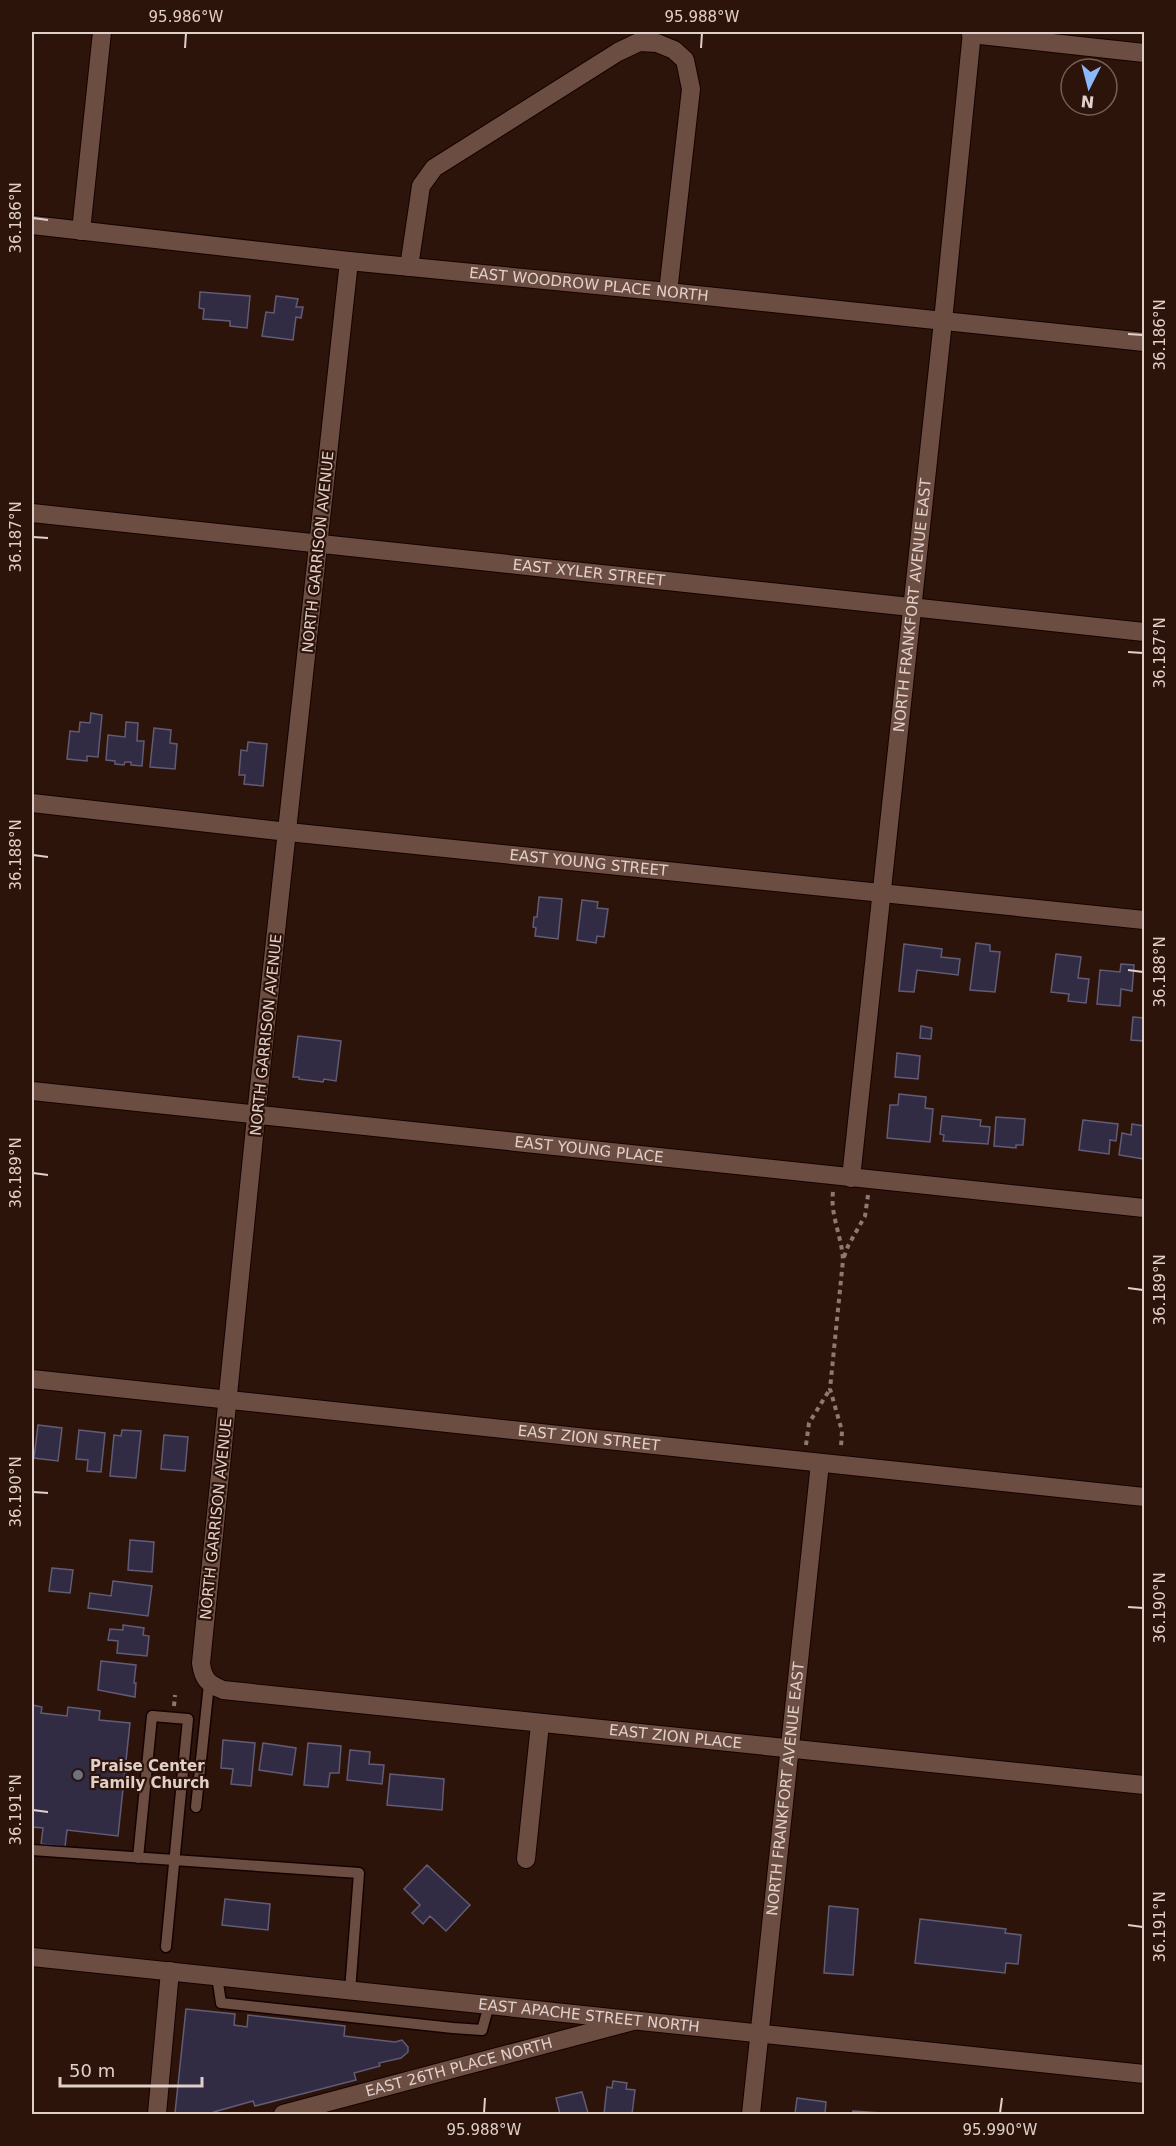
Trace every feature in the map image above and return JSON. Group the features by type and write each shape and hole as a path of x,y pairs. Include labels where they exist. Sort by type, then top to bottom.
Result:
{"street":[{"path":"81,231 102,32"},
{"path":"971,33 1144,53"},
{"name":"NORTH FRANKFORT AVENUE EAST","path":"851,1178 943,321 971,33"},
{"path":"409,267 421,186 434,168 618,52 639,42 657,43 674,50 685,60 691,89 668,292"},
{"name":"EAST WOODROW PLACE NORTH","path":"32,225 349,261 1144,342"},
{"name":"NORTH GARRISON AVENUE","path":"209,1684 203,1677 201,1663 256,1114 349,261"},
{"name":"EAST XYLER STREET","path":"32,513 1144,632"},
{"name":"EAST YOUNG STREET","path":"32,803 288,832 1144,920"},
{"name":"EAST YOUNG PLACE","path":"32,1091 1144,1208"},
{"name":"EAST ZION STREET","path":"32,1379 1144,1497"},
{"name":"NORTH FRANKFORT AVENUE EAST","path":"751,2115 820,1463"},
{"name":"EAST ZION PLACE","path":"209,1684 223,1690 1144,1785"},
{"path":"526,1859 540,1724"},
{"name":"EAST APACHE STREET NORTH","path":"32,1957 1144,2074"},
{"path":"157,2115 170,1971"},
{"name":"EAST 26TH PLACE NORTH","path":"283,2115 633,2021"}],"lane":[{"name":"NORTH GARRISON AVENUE","path":"196,1808 209,1684"},
{"path":"138,1858 152,1716 188,1719 166,1947"},
{"path":"32,1850 360,1873 350,1991"},
{"path":"217,1976 221,2003 482,2030 489,2005"}],"path":[{"path":"831,1205 842,1244 843,1260 830,1389 842,1431"},
{"path":"843,1260 865,1216"},
{"path":"809,1423 830,1389"}],"building":[{"path":"200,292 250,296 247,328 230,326 230,321 203,319 204,309 199,308"},
{"path":"276,296 298,299 296,307 303,307 301,318 296,317 293,340 262,336 266,312 274,313"},
{"path":"91,713 102,715 98,757 87,756 87,761 67,759 70,731 79,732 80,722 90,723"},
{"path":"126,722 138,723 137,741 144,741 142,766 131,765 131,762 125,762 124,765 115,764 115,761 106,760 108,735 125,737"},
{"path":"154,728 171,730 170,743 177,744 175,769 150,767"},
{"path":"248,742 267,744 263,786 244,784 245,775 239,775 241,750 247,751"},
{"path":"539,897 562,899 558,939 535,936 534,917 537,917"},
{"path":"582,900 598,902 597,908 608,909 604,937 597,936 596,943 577,940"},
{"path":"976,943 990,945 990,951 1000,952 995,992 970,990"},
{"path":"904,944 942,949 941,957 960,959 958,975 917,970 914,992 899,991"},
{"path":"1056,954 1081,957 1078,978 1089,979 1086,1003 1068,1001 1069,994 1051,992"},
{"path":"1121,964 1134,965 1132,991 1121,989 1120,1006 1097,1004 1100,970 1120,972"},
{"path":"1133,1017 1144,1018 1144,1041 1131,1040"},
{"path":"921,1026 932,1028 931,1039 920,1038"},
{"path":"298,1036 341,1041 336,1081 324,1079 323,1082 293,1077"},
{"path":"897,1053 920,1056 918,1079 895,1077"},
{"path":"899,1094 926,1097 925,1108 933,1109 930,1142 887,1138 890,1105 898,1105"},
{"path":"942,1116 981,1120 980,1126 990,1127 988,1144 943,1141 944,1135 940,1134"},
{"path":"996,1117 1025,1119 1023,1145 1016,1145 1016,1148 994,1146"},
{"path":"1083,1120 1118,1124 1116,1141 1110,1140 1109,1154 1079,1150"},
{"path":"1132,1124 1144,1126 1144,1159 1119,1155 1122,1133 1131,1135"},
{"path":"38,1425 62,1428 58,1461 34,1458"},
{"path":"79,1430 105,1433 101,1472 87,1471 88,1460 76,1459"},
{"path":"122,1430 141,1431 136,1478 110,1476 114,1435 121,1436"},
{"path":"164,1435 188,1437 185,1471 161,1469"},
{"path":"130,1540 154,1542 152,1572 128,1570"},
{"path":"52,1568 73,1570 70,1593 49,1591"},
{"path":"113,1581 152,1586 148,1616 88,1608 90,1593 111,1596"},
{"path":"123,1625 144,1628 143,1635 149,1636 147,1656 117,1653 118,1641 108,1640 110,1629 123,1630"},
{"path":"101,1661 136,1665 135,1697 98,1690"},
{"name":"Praise Center Family Church","path":"32,1705 42,1707 41,1713 67,1716 68,1707 100,1711 99,1720 130,1723 118,1836 67,1830 65,1847 41,1844 43,1828 32,1827"},
{"path":"223,1740 255,1743 251,1786 231,1784 233,1769 221,1768"},
{"path":"263,1743 296,1748 292,1775 259,1770"},
{"path":"308,1743 341,1746 339,1773 330,1773 328,1787 304,1785"},
{"path":"350,1750 370,1752 369,1764 384,1765 382,1784 347,1780"},
{"path":"390,1774 444,1779 442,1810 387,1805"},
{"path":"427,1865 470,1905 446,1931 430,1916 423,1924 412,1913 420,1905 404,1889"},
{"path":"225,1899 270,1904 268,1930 222,1925"},
{"path":"829,1906 858,1909 853,1975 824,1973"},
{"path":"920,1919 1006,1929 1005,1933 1021,1935 1018,1964 1006,1963 1005,1973 915,1963"},
{"path":"186,2009 235,2014 234,2025 247,2027 248,2015 345,2026 344,2036 395,2042 402,2040 408,2047 408,2052 401,2058 379,2063 380,2066 354,2073 356,2080 255,2106 253,2101 213,2114 175,2113"},
{"path":"613,2081 627,2083 626,2089 635,2090 632,2114 604,2114 607,2087 612,2088"},
{"path":"582,2092 588,2113 560,2114 556,2098"},
{"path":"797,2098 826,2102 825,2114 795,2114"},
{"path":"853,2111 881,2113 881,2114 852,2114"}],"place":[{"name":"Praise Center Family Church","path":"78,1775"}]}
